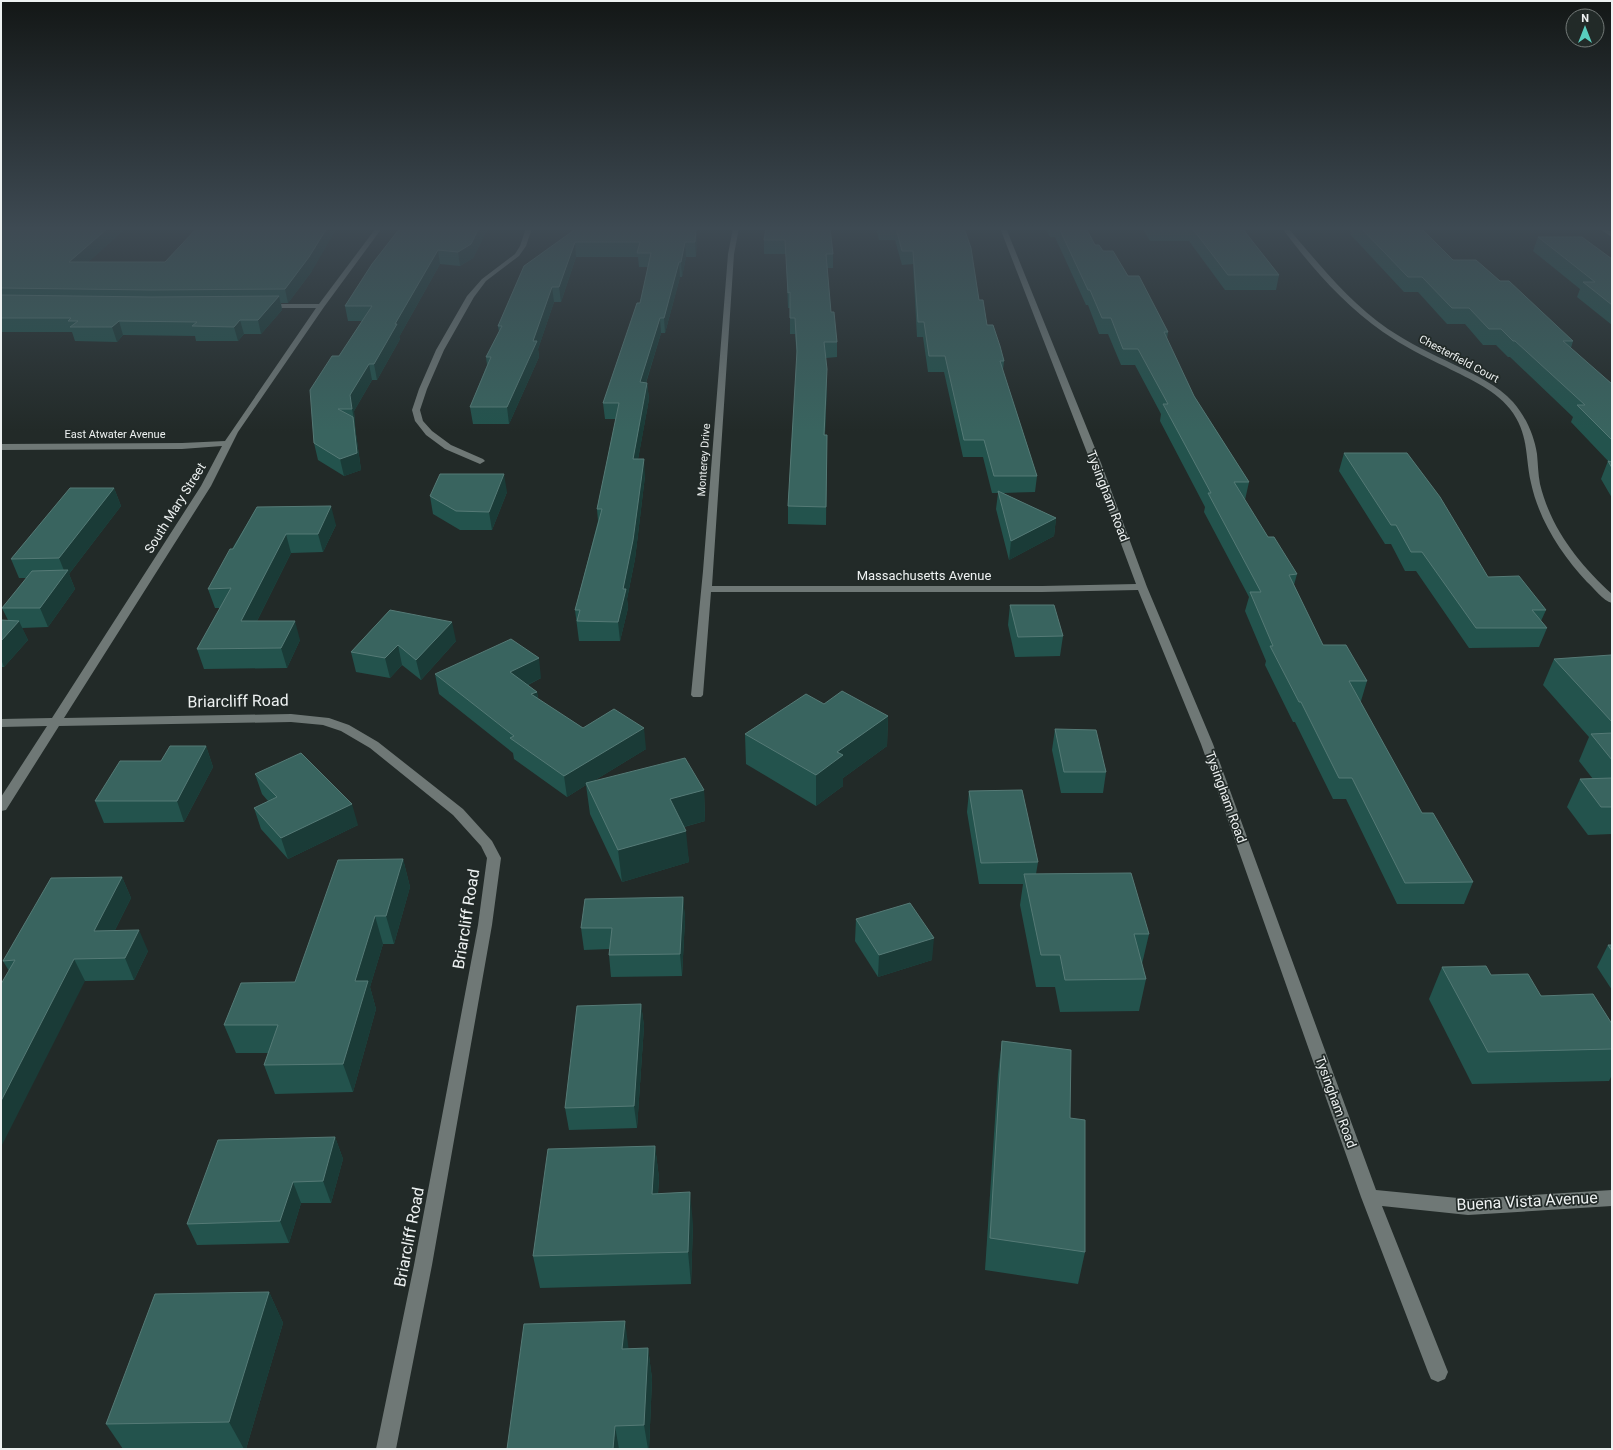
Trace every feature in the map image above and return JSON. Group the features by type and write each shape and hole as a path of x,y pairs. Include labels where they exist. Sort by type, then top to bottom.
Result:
{"street":[{"name":"South Mary Street","path":"1,807 206,486 234,432 329,296"},
{"path":"471,296 440,350 423,389 416,410 419,421 429,433 448,447 480,461"},
{"name":"Monterey Drive","path":"698,695 728,296"},
{"name":"Tysingham Road","path":"1030,296 1096,463 1142,587 1207,744 1370,1197 1438,1372"},
{"name":"Chesterfield Court","path":"1344,296 1364,315 1414,348 1477,379 1498,393 1510,404 1523,423 1530,441 1536,488 1547,518 1573,561 1581,571 1612,600"},
{"path":"256,306 321,306"},
{"name":"East Atwater Avenue","path":"1,447 182,446 228,443"},
{"name":"Massachusetts Avenue","path":"707,589 1042,589 1142,587"},
{"name":"Briarcliff Road","path":"1,723 290,718 325,722 345,728 374,745 458,812 487,844 494,858 485,925 422,1265 386,1449"},
{"name":"Buena Vista Avenue","path":"1370,1197 1468,1207 1612,1198"}],"building":[{"path":"1,296 279,296 258,320 240,320 234,327 192,326 197,322 119,321 112,327 70,327 78,321 68,321 71,318 1,318"},
{"path":"352,296 411,296 374,364 369,364 350,395 352,409 338,409 353,417 357,453 340,459 314,443 310,390 332,356 339,356 372,306 345,306"},
{"path":"511,296 549,296 533,341 537,341 507,407 470,407 491,357 486,357 502,326 498,326"},
{"path":"642,296 670,296 664,318 660,318 640,382 647,383 633,459 644,459 633,540 623,589 626,589 618,622 577,621 580,610 575,610 602,509 597,509 619,403 603,403 637,303 640,303"},
{"path":"790,296 830,296 831,312 834,312 837,342 824,342 827,369 824,435 827,435 826,507 788,506 797,351 795,318 790,318"},
{"path":"916,296 978,296 979,300 983,300 987,325 993,325 1000,346 1004,361 1000,361 1037,476 994,476 984,440 964,440 945,356 929,356 924,322 918,322"},
{"path":"1092,296 1149,296 1168,332 1164,332 1194,396 1249,482 1234,482 1268,537 1274,537 1297,574 1289,575 1323,645 1346,645 1367,681 1349,681 1422,813 1433,813 1473,882 1405,883 1352,778 1339,778 1301,702 1299,702 1270,646 1273,646 1250,592 1261,592 1208,493 1211,493 1163,404 1168,404 1138,349 1123,349 1111,318 1102,318"},
{"path":"1440,296 1525,296 1573,341 1563,341 1612,384 1612,440 1577,405 1585,405 1501,329 1489,329 1469,308 1452,308"},
{"path":"1600,296 1612,296 1612,305"},
{"path":"1344,453 1407,453 1440,497 1488,577 1519,576 1546,610 1532,610 1547,628 1476,628 1422,552 1411,552 1396,525 1391,525"},
{"path":"1608,461 1612,462 1612,468"},
{"path":"440,474 504,474 489,512 456,511 430,496"},
{"path":"70,488 114,488 59,558 11,559"},
{"path":"998,491 1056,518 1011,541"},
{"path":"331,506 318,534 286,534 241,621 295,621 281,648 197,649 231,588 208,589 230,549 233,549 257,507"},
{"path":"68,570 40,608 2,608 32,571"},
{"path":"1010,605 1054,605 1063,636 1018,637"},
{"path":"390,610 452,622 416,660 398,645 385,658 351,652"},
{"path":"1,620 19,621 1,641"},
{"path":"511,639 539,658 510,672 537,692 531,694 583,728 614,709 644,728 564,776 510,738 514,736 435,674"},
{"path":"1612,656 1612,722 1554,659"},
{"path":"842,691 888,716 837,752 843,755 816,775 745,734 806,694 824,704"},
{"path":"1055,729 1096,730 1106,772 1064,772"},
{"path":"1612,733 1612,760 1591,734"},
{"path":"170,746 206,746 177,801 95,801 120,761 161,761"},
{"path":"301,753 352,804 281,838 254,808 277,797 255,774"},
{"path":"685,758 704,790 670,799 686,831 618,850 586,783"},
{"path":"1612,778 1612,807 1601,807 1580,779"},
{"path":"1022,790 1038,862 981,863 969,791"},
{"path":"403,859 386,916 375,916 355,981 368,981 343,1064 264,1065 278,1025 224,1025 241,983 295,982 338,860"},
{"path":"1131,873 1149,934 1134,934 1146,979 1065,980 1060,955 1041,955 1024,874"},
{"path":"122,877 94,931 139,930 125,958 74,959 1,1101 1,984 15,960 3,961 51,878"},
{"path":"683,897 680,954 609,955 612,928 581,928 585,899"},
{"path":"910,903 934,938 879,955 856,919"},
{"path":"1608,945 1612,945 1612,951"},
{"path":"1486,966 1491,975 1528,974 1541,996 1593,994 1612,1024 1612,1049 1488,1052 1442,967"},
{"path":"641,1004 634,1106 565,1108 577,1006"},
{"path":"1002,1041 1071,1050 1070,1118 1085,1120 1085,1252 990,1238"},
{"path":"335,1137 323,1181 293,1182 280,1221 187,1224 218,1140"},
{"path":"655,1146 652,1194 690,1192 688,1252 533,1256 548,1149"},
{"path":"269,1292 229,1422 106,1424 155,1294"},
{"path":"625,1321 622,1349 648,1348 644,1425 615,1426 613,1449 507,1449 524,1324"}]}
